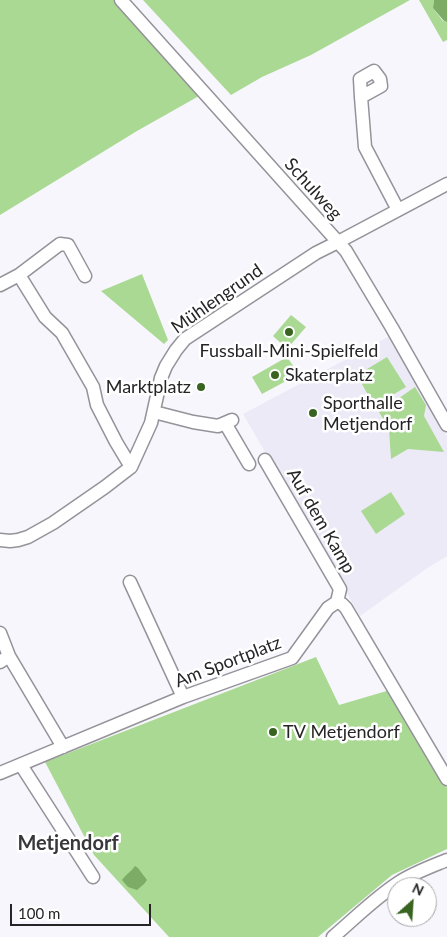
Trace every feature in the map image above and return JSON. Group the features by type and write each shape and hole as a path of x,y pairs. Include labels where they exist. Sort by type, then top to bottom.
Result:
{"street":[{"name":"Schulweg","path":"121,0 346,251 390,323 447,425"},
{"path":"361,97 365,147 398,210"},
{"name":"Mühlengrund","path":"0,540 18,540 53,523 131,467 151,423 161,378 166,366 185,340 316,253 447,184"},
{"path":"0,285 19,275 60,244 68,245 85,276"},
{"path":"19,275 45,318 62,333 93,387 97,405 131,467"},
{"path":"154,412 218,426 229,421 249,464"},
{"name":"Auf dem Kamp","path":"265,460 340,589 337,602"},
{"path":"130,582 183,697"},
{"path":"337,602 346,608 447,779"},
{"name":"Am Sportplatz","path":"0,773 183,697 292,658 328,608 337,602"},
{"path":"0,633 5,659 63,747"},
{"path":"21,765 93,877"},
{"path":"333,937 393,887 413,875 447,860"}],"shaded area":[{"path":"0,0 117,0 199,96 137,131 0,215"},
{"path":"143,0 410,0 311,55 262,77 231,95"},
{"path":"419,0 434,0 433,8 443,21 447,22 447,40 443,42"},
{"path":"434,0 447,0 447,22 433,8"},
{"path":"142,274 168,340 164,344 101,291"},
{"name":"Fussball-Mini-Spielfeld","path":"291,315 306,327 287,349 273,336"},
{"path":"390,336 447,436 447,556 360,616 243,414"},
{"name":"Skaterplatz","path":"287,357 299,374 262,394 252,377"},
{"path":"387,357 406,387 374,406 357,375"},
{"path":"415,387 426,405 424,416 444,452 408,449 391,459 389,429 379,412"},
{"path":"391,492 405,514 376,534 361,511"},
{"path":"316,657 339,705 390,690 447,788 447,849 387,877 387,879 318,937 169,937 94,855 45,762"},
{"path":"135,866 147,880 137,890 128,887 122,880"}],"place":[{"name":"Fussball-Mini-Spielfeld","path":"289,332"},
{"name":"Skaterplatz","path":"275,375"},
{"name":"Marktplatz","path":"201,387"},
{"name":"Sporthalle Metjendorf","path":"313,413"},
{"name":"TV Metjendorf","path":"273,732"}],"district":[{"name":"Metjendorf","path":"68,844"}]}
